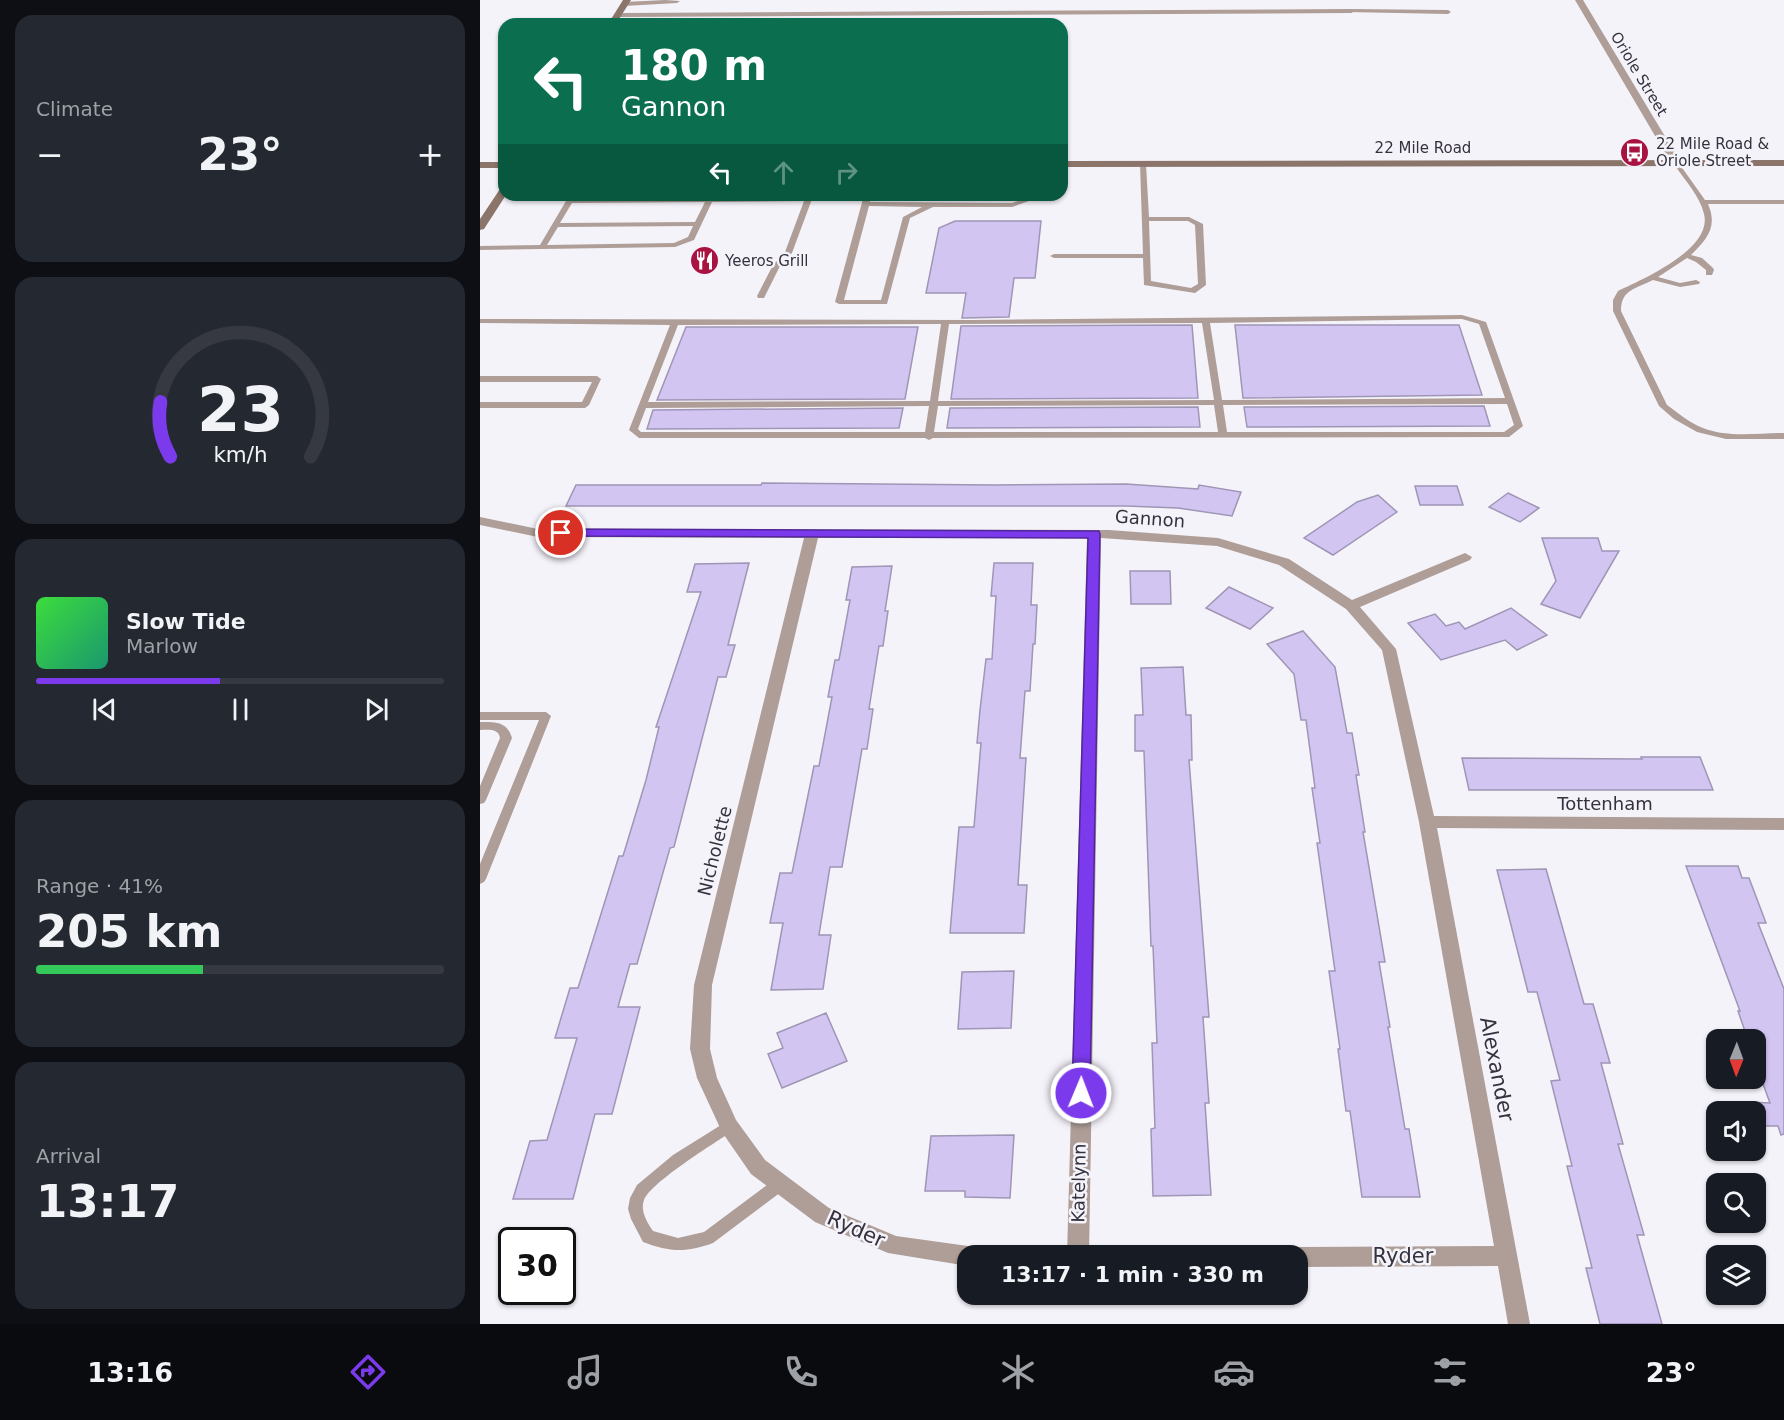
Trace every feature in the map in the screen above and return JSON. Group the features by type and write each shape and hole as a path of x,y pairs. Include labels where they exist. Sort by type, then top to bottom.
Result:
{"street":[{"name":"Oriole Street","path":"1579,0 1676,163"},
{"path":"616,18 626,2"},
{"path":"618,15 1349,11"},
{"name":"22 Mile Road","path":"1068,164 1784,163"},
{"path":"480,165 498,165"},
{"path":"480,228 498,200"},
{"name":"Gannon","path":"480,521 538,533 1094,534 1218,542 1284,562 1352,606 1389,649 1426,822"},
{"name":"Nicholette","path":"758,1167 729,1125 707,1078 700,1049 702,985 812,534"},
{"name":"Katelynn","path":"1077,1245 1094,534"},
{"path":"1352,606 1465,557"},
{"name":"Tottenham","path":"1426,822 1784,824"},
{"name":"Alexander","path":"1426,822 1520,1324"},
{"name":"Ryder","path":"758,1167 822,1215 895,1246 957,1254"},
{"name":"Ryder","path":"1308,1257 1508,1256"}],"lane":[{"path":"626,2 677,0"},
{"path":"668,15 677,0"},
{"path":"1349,11 1448,12"},
{"path":"1676,163 1702,202 1709,219 1707,232 1687,256 1622,293 1617,300 1617,310 1663,406 1677,417 1701,430 1726,435 1784,436"},
{"path":"1143,164 1147,219 1146,284 1192,291 1202,285 1199,224 1189,219 1147,219"},
{"path":"542,247 570,201"},
{"path":"480,248 675,245 691,238 710,201"},
{"path":"761,296 777,265 788,253 807,201"},
{"path":"867,201 839,302 885,302 907,217 931,205"},
{"path":"866,204 1011,205 1025,201"},
{"path":"1702,202 1784,202"},
{"path":"556,225 697,224"},
{"path":"1054,256 1147,256"},
{"path":"1687,256 1706,265 1710,270 1709,273"},
{"path":"1652,277 1676,284 1696,282"},
{"path":"480,321 675,321 945,323 1462,317 1482,322 1519,426 1506,435 1223,434 929,437 639,435 633,430 675,321"},
{"path":"1206,321 1223,434"},
{"path":"929,437 945,323"},
{"path":"480,379 597,379 585,405 480,405"},
{"path":"643,405 1510,401"},
{"path":"480,716 546,716 480,879"},
{"path":"480,726 497,726 504,730 506,738 480,800"},
{"path":"729,1125 647,1184 637,1198 636,1215 648,1237 678,1245 708,1238 780,1184"}],"building":[{"path":"955,221 1041,221 1035,278 1014,278 1009,317 962,318 966,293 926,293 939,228"},
{"path":"1192,325 1198,398 951,399 961,326"},
{"path":"1235,325 1459,325 1482,395 1243,398"},
{"path":"686,327 918,327 905,399 657,400"},
{"path":"1484,406 1490,426 1247,427 1244,407"},
{"path":"1198,407 1200,427 947,428 950,408"},
{"path":"903,408 899,428 647,429 653,410"},
{"path":"762,483 1126,484 1198,489 1199,485 1241,492 1232,516 1178,508 1126,506 566,506 576,485 761,485"},
{"path":"1415,486 1457,486 1463,505 1420,505"},
{"path":"1508,493 1539,508 1520,522 1489,507"},
{"path":"1378,495 1397,512 1333,555 1304,538 1357,502"},
{"path":"1542,538 1598,538 1602,551 1619,551 1580,618 1541,604 1556,581"},
{"path":"749,563 728,645 735,645 726,677 718,677 674,847 670,848 637,964 630,964 618,1007 640,1007 612,1114 595,1114 573,1199 513,1199 530,1141 547,1140 577,1038 555,1038 570,988 578,988 619,856 623,856 646,780 659,727 656,727 701,592 687,592 695,564"},
{"path":"994,563 1033,563 1031,605 1037,605 1030,691 1025,691 1020,758 1026,758 1018,885 1027,885 1024,933 950,933 959,827 974,827 981,743 977,743 980,710 986,659 992,659 996,596 991,596"},
{"path":"892,566 885,611 888,611 883,646 879,646 869,709 873,709 867,749 862,749 842,867 830,867 819,935 831,935 823,989 771,990 783,923 770,923 780,873 792,873 814,766 819,766 832,697 828,697 835,660 839,660 850,600 846,600 852,567"},
{"path":"1130,571 1170,571 1171,604 1131,604"},
{"path":"1229,587 1273,608 1250,629 1206,608"},
{"path":"1511,608 1547,635 1517,650 1505,640 1441,660 1408,623 1435,614 1446,626 1459,622 1465,629"},
{"path":"1303,631 1335,667 1347,733 1352,733 1359,775 1356,775 1365,832 1363,832 1385,962 1379,962 1390,1027 1388,1027 1405,1129 1409,1129 1420,1197 1362,1197 1350,1111 1346,1111 1338,1049 1340,1049 1329,971 1335,971 1317,843 1320,843 1306,720 1301,720 1294,674 1267,644"},
{"path":"1183,667 1186,715 1191,715 1192,760 1189,760 1209,1017 1203,1017 1209,1103 1205,1103 1211,1195 1153,1196 1151,1129 1155,1128 1152,1043 1157,1043 1144,751 1135,751 1135,715 1143,715 1141,668"},
{"path":"1641,757 1700,757 1713,790 1469,790 1462,758 1642,759"},
{"path":"1686,866 1738,866 1742,878 1749,878 1766,923 1758,923 1784,989 1784,1134 1781,1135 1778,1126 1766,1126 1766,1103 1770,1103 1765,1089 1766,1029 1744,1029 1738,1011 1740,1011"},
{"path":"1546,869 1584,1004 1593,1004 1610,1063 1601,1063 1623,1144 1618,1144 1644,1235 1637,1235 1662,1324 1600,1324 1586,1268 1592,1268 1567,1166 1572,1166 1551,1081 1560,1080 1537,992 1528,992 1497,870"},
{"path":"1014,971 1011,1028 958,1029 962,972"},
{"path":"826,1013 847,1061 782,1088 768,1054 783,1048 777,1033"},
{"path":"1014,1135 1010,1198 965,1197 965,1191 925,1191 931,1136"}],"place":[{"name":"22 Mile Road & Oriole Street","path":"1635,153"},
{"name":"Yeeros Grill","path":"704,261"}],"route":[{"path":"561,533 1094,534 1081,1093"}]}
